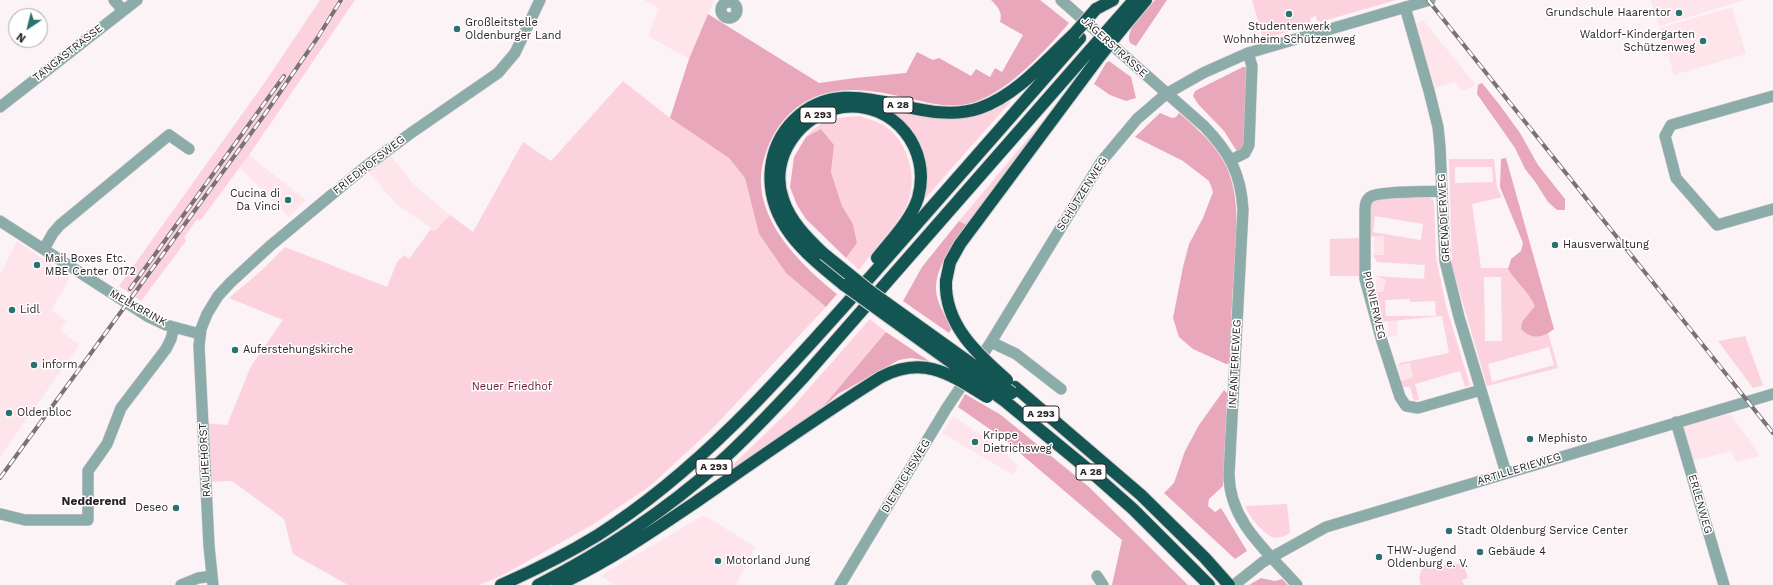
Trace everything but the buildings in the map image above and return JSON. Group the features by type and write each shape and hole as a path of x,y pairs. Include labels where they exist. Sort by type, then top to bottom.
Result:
{"highway":[{"name":"A 28","path":"820,258 792,236 775,207 771,193 771,168 775,149 789,126 799,116 819,103 845,97 865,98 948,114 980,108 1018,86 1077,36 1099,11 1113,0"},
{"path":"1117,27 1134,0"},
{"name":"A 28","path":"1146,0 1117,27 1096,52 960,244 950,262 946,281 947,303 959,329 1030,423 1090,471 1133,509 1209,585"},
{"name":"A 293","path":"501,585 545,565 598,534 675,478 707,450 790,368 1077,36"},
{"name":"A 293","path":"538,585 598,552 656,513 713,468 756,427 802,379 1096,52"},
{"name":"A 293","path":"869,278 877,258 910,214 917,200 921,184 920,166 916,150 907,134 897,124 871,110 857,107 843,107 817,115 801,128 792,138 782,160 780,184 782,198 790,215 800,230 820,258 871,292 1009,397 1069,434"},
{"name":"A 28","path":"558,585 609,558 664,523 848,397 881,377 900,370 918,367 936,369 1009,397"},
{"name":"A 28","path":"1069,434 1141,495 1229,585"}],"street":[{"path":"114,0 123,10"},
{"name":"TANGASTRASSE","path":"0,107 137,0"},
{"name":"FRIEDHOFSWEG","path":"200,334 203,323 218,296 270,246 365,167 416,129 490,80 498,73 515,53 540,0"},
{"name":"JÄGERSTRASSE","path":"1061,0 1166,94"},
{"name":"SCHÜTZENWEG","path":"974,368 1101,162 1137,119 1166,94 1203,73 1248,53 1430,0"},
{"name":"GRENADIERWEG","path":"1405,7 1438,127 1445,261 1506,473"},
{"path":"1231,160 1245,153 1249,145 1252,66 1248,53"},
{"name":"INFANTERIEWEG","path":"1166,94 1213,136 1231,160 1240,182 1243,210 1229,484 1233,503 1242,521 1271,557 1297,585"},
{"path":"1773,96 1671,125 1665,136 1676,178 1717,225 1773,209"},
{"path":"44,249 53,233 60,225 169,135 189,149"},
{"name":"PIONIERWEG","path":"1442,191 1380,194 1369,198 1366,202 1365,212 1365,279 1381,338 1400,397 1406,406 1418,408 1481,390"},
{"name":"MELKBRINK","path":"0,221 138,311 160,323 200,334"},
{"path":"1,514 25,520 88,520 88,471 107,444 121,408 166,349 174,328"},
{"name":"RAUHEHORST","path":"200,334 199,357 213,581"},
{"path":"991,342 1016,354 1061,389"},
{"name":"DIETRICHSWEG","path":"840,585 942,416 974,368"},
{"name":"ARTILLERIEWEG","path":"1234,585 1243,576 1271,557 1326,527 1773,394"},
{"name":"ERLENWEG","path":"1676,422 1724,585"},
{"path":"181,585 198,578 213,581"}],"shaded area":[{"path":"644,0 714,0 689,59 648,36 659,8"},
{"path":"991,0 1040,0 1069,23 1049,46 1014,79 988,96 975,102 959,105 944,105 867,91 838,91 809,99 783,120 774,134 762,167 761,186 765,205 772,222 795,255 837,294 826,307 786,273 759,234 745,178 729,158 670,118 689,59 708,14 819,83 906,73 917,52 933,60 939,58 971,76 976,69 990,77 995,68 1002,72 1023,35 1000,22 1001,15 999,10"},
{"path":"1155,0 1167,0 1136,46 1130,43 1130,32 1137,20"},
{"name":"Grundschule Haarentor","path":"1651,0 1745,0 1659,26"},
{"name":"Waldorf-Kindergarten Schützenweg","path":"1732,7 1746,54 1674,75 1660,28"},
{"path":"1423,20 1476,85 1462,91 1455,82 1435,88 1415,24"},
{"path":"1109,61 1131,77 1136,98 1126,101 1110,95 1094,84 1106,63"},
{"path":"1243,67 1247,67 1245,145 1238,153 1224,131 1198,104 1193,96 1195,91"},
{"path":"1482,83 1520,133 1538,165 1565,199 1565,210 1557,210 1548,202 1525,169 1515,148 1477,94 1478,85"},
{"path":"1160,113 1172,118 1176,117 1179,113 1200,132 1218,152 1227,168 1231,181 1236,206 1236,245 1231,317 1230,363 1226,364 1193,349 1179,337 1173,318 1189,244 1203,218 1213,192 1209,181 1183,161 1135,137"},
{"path":"821,129 834,145 831,172 842,206 853,224 857,243 846,258 806,219 797,205 790,187 794,157 806,137"},
{"path":"387,151 414,185 450,215 435,231 395,203 365,167"},
{"path":"249,155 306,200 289,217 240,168"},
{"path":"1506,158 1554,329 1542,336 1529,335 1521,329 1522,322 1535,306 1508,269 1511,259 1521,251 1523,243 1500,187 1501,159"},
{"path":"959,221 967,225 944,260 937,280 936,290 942,311 952,328 949,333 903,301 922,267"},
{"path":"1374,235 1384,236 1384,255 1373,255"},
{"path":"17,241 70,278 51,310 66,321 60,331 80,344 0,457 0,275"},
{"path":"1377,278 1386,279 1383,292 1375,290"},
{"path":"1397,320 1398,336 1388,337 1388,321"},
{"path":"886,332 929,361 911,358 899,360 838,394 820,410"},
{"path":"1410,363 1413,377 1401,380 1397,366"},
{"path":"1224,390 1227,393 1227,397 1223,486 1209,499 1208,506 1215,512 1221,508 1247,551 1235,559 1164,493 1174,483 1185,451 1199,425"},
{"path":"965,394 1001,415 1089,487 1188,585 1112,585 1122,540 1001,437 958,407"},
{"path":"1730,414 1755,447 1759,456 1736,462 1731,451 1688,462 1677,427"},
{"name":"Krippe Dietrichsweg","path":"953,416 1007,453 1010,459 1018,466 1013,475 942,433"},
{"path":"704,515 755,547 736,585 614,585 600,576"},
{"path":"1261,578 1275,581 1282,579 1288,585 1249,585"}],"green space":[{"path":"320,0 355,0 249,155 200,221 197,219 184,238 186,241 141,301 119,286 263,85"},
{"path":"1252,0 1396,0 1320,22 1317,20 1316,16 1310,18 1311,21 1307,26 1263,39"},
{"name":"Neuer Friedhof","path":"623,81 670,118 729,158 745,178 759,234 786,273 826,307 713,428 650,486 592,525 501,576 479,585 348,585 293,554 284,519 232,481 207,482 203,423 227,425 251,366 283,320 229,298 262,270 285,247 387,287 397,262 404,255 409,259 431,229 435,231 450,215 473,232 523,142 551,161"},
{"path":"1062,98 967,225 959,221"},
{"path":"1009,99 1011,101 922,202 921,201 927,182 925,161 874,106 943,119 976,115 993,109"},
{"path":"859,116 876,121 894,133 906,153 912,177 909,200 904,211 859,270 846,258 857,243 853,224 842,206 831,172 834,145 821,129 806,137 811,131 830,120"},
{"path":"1449,159 1494,159 1497,188 1502,197 1472,204 1481,268 1530,268 1558,368 1487,386 1452,266","holes":["1455,167 1492,167 1493,182 1455,183","1484,277 1501,277 1502,341 1485,341","1549,347 1554,365 1492,382 1488,364"]},
{"path":"1429,197 1434,201 1436,257 1446,306 1470,385 1465,387 1460,371 1415,384 1419,400 1414,401 1410,387 1399,387 1397,382 1413,377 1410,363 1397,366 1400,363 1449,353 1442,316 1380,322 1371,291 1383,292 1386,280 1376,276 1424,279 1425,265 1377,262 1373,255 1384,255 1384,236 1369,237 1369,207 1376,199","holes":["1375,216 1423,224 1421,240 1373,232","1410,299 1410,302 1435,301 1436,316 1386,316 1385,300"]},
{"path":"1359,238 1360,276 1330,276 1330,239"},
{"path":"870,319 886,332 820,410 717,480 790,410"},
{"path":"1745,336 1763,385 1753,388 1718,341"},
{"path":"1287,504 1290,533 1277,538 1268,535 1260,528 1245,506"},
{"path":"1428,562 1433,562 1435,568 1451,563 1461,564 1465,569 1468,578 1462,580 1464,585 1421,585 1419,578 1420,572"}],"railway":[{"path":"0,478 265,114 318,37 341,0"},
{"path":"1428,0 1773,433"},
{"path":"130,289 284,76"}],"place":[{"name":"Grundschule Haarentor","path":"1679,13"},
{"name":"Studentenwerk Wohnheim Schützenweg","path":"1289,14"},
{"name":"Großleitstelle Oldenburger Land","path":"457,29"},
{"name":"Waldorf-Kindergarten Schützenweg","path":"1703,41"},
{"name":"Cucina di Da Vinci","path":"288,200"},
{"name":"Hausverwaltung","path":"1555,245"},
{"name":"Mail Boxes Etc. MBE Center 0172","path":"37,265"},
{"name":"Lidl","path":"12,310"},
{"name":"Auferstehungskirche","path":"235,350"},
{"name":"inform","path":"34,365"},
{"name":"Oldenbloc","path":"9,413"},
{"name":"Mephisto","path":"1530,439"},
{"name":"Krippe Dietrichsweg","path":"975,442"},
{"name":"Deseo","path":"176,508"},
{"name":"Stadt Oldenburg Service Center","path":"1449,531"},
{"name":"Gebäude 4","path":"1480,552"},
{"name":"THW-Jugend Oldenburg e. V.","path":"1379,557"},
{"name":"Motorland Jung","path":"718,561"}],"district":[{"name":"Nedderend","path":"94,501"}]}
